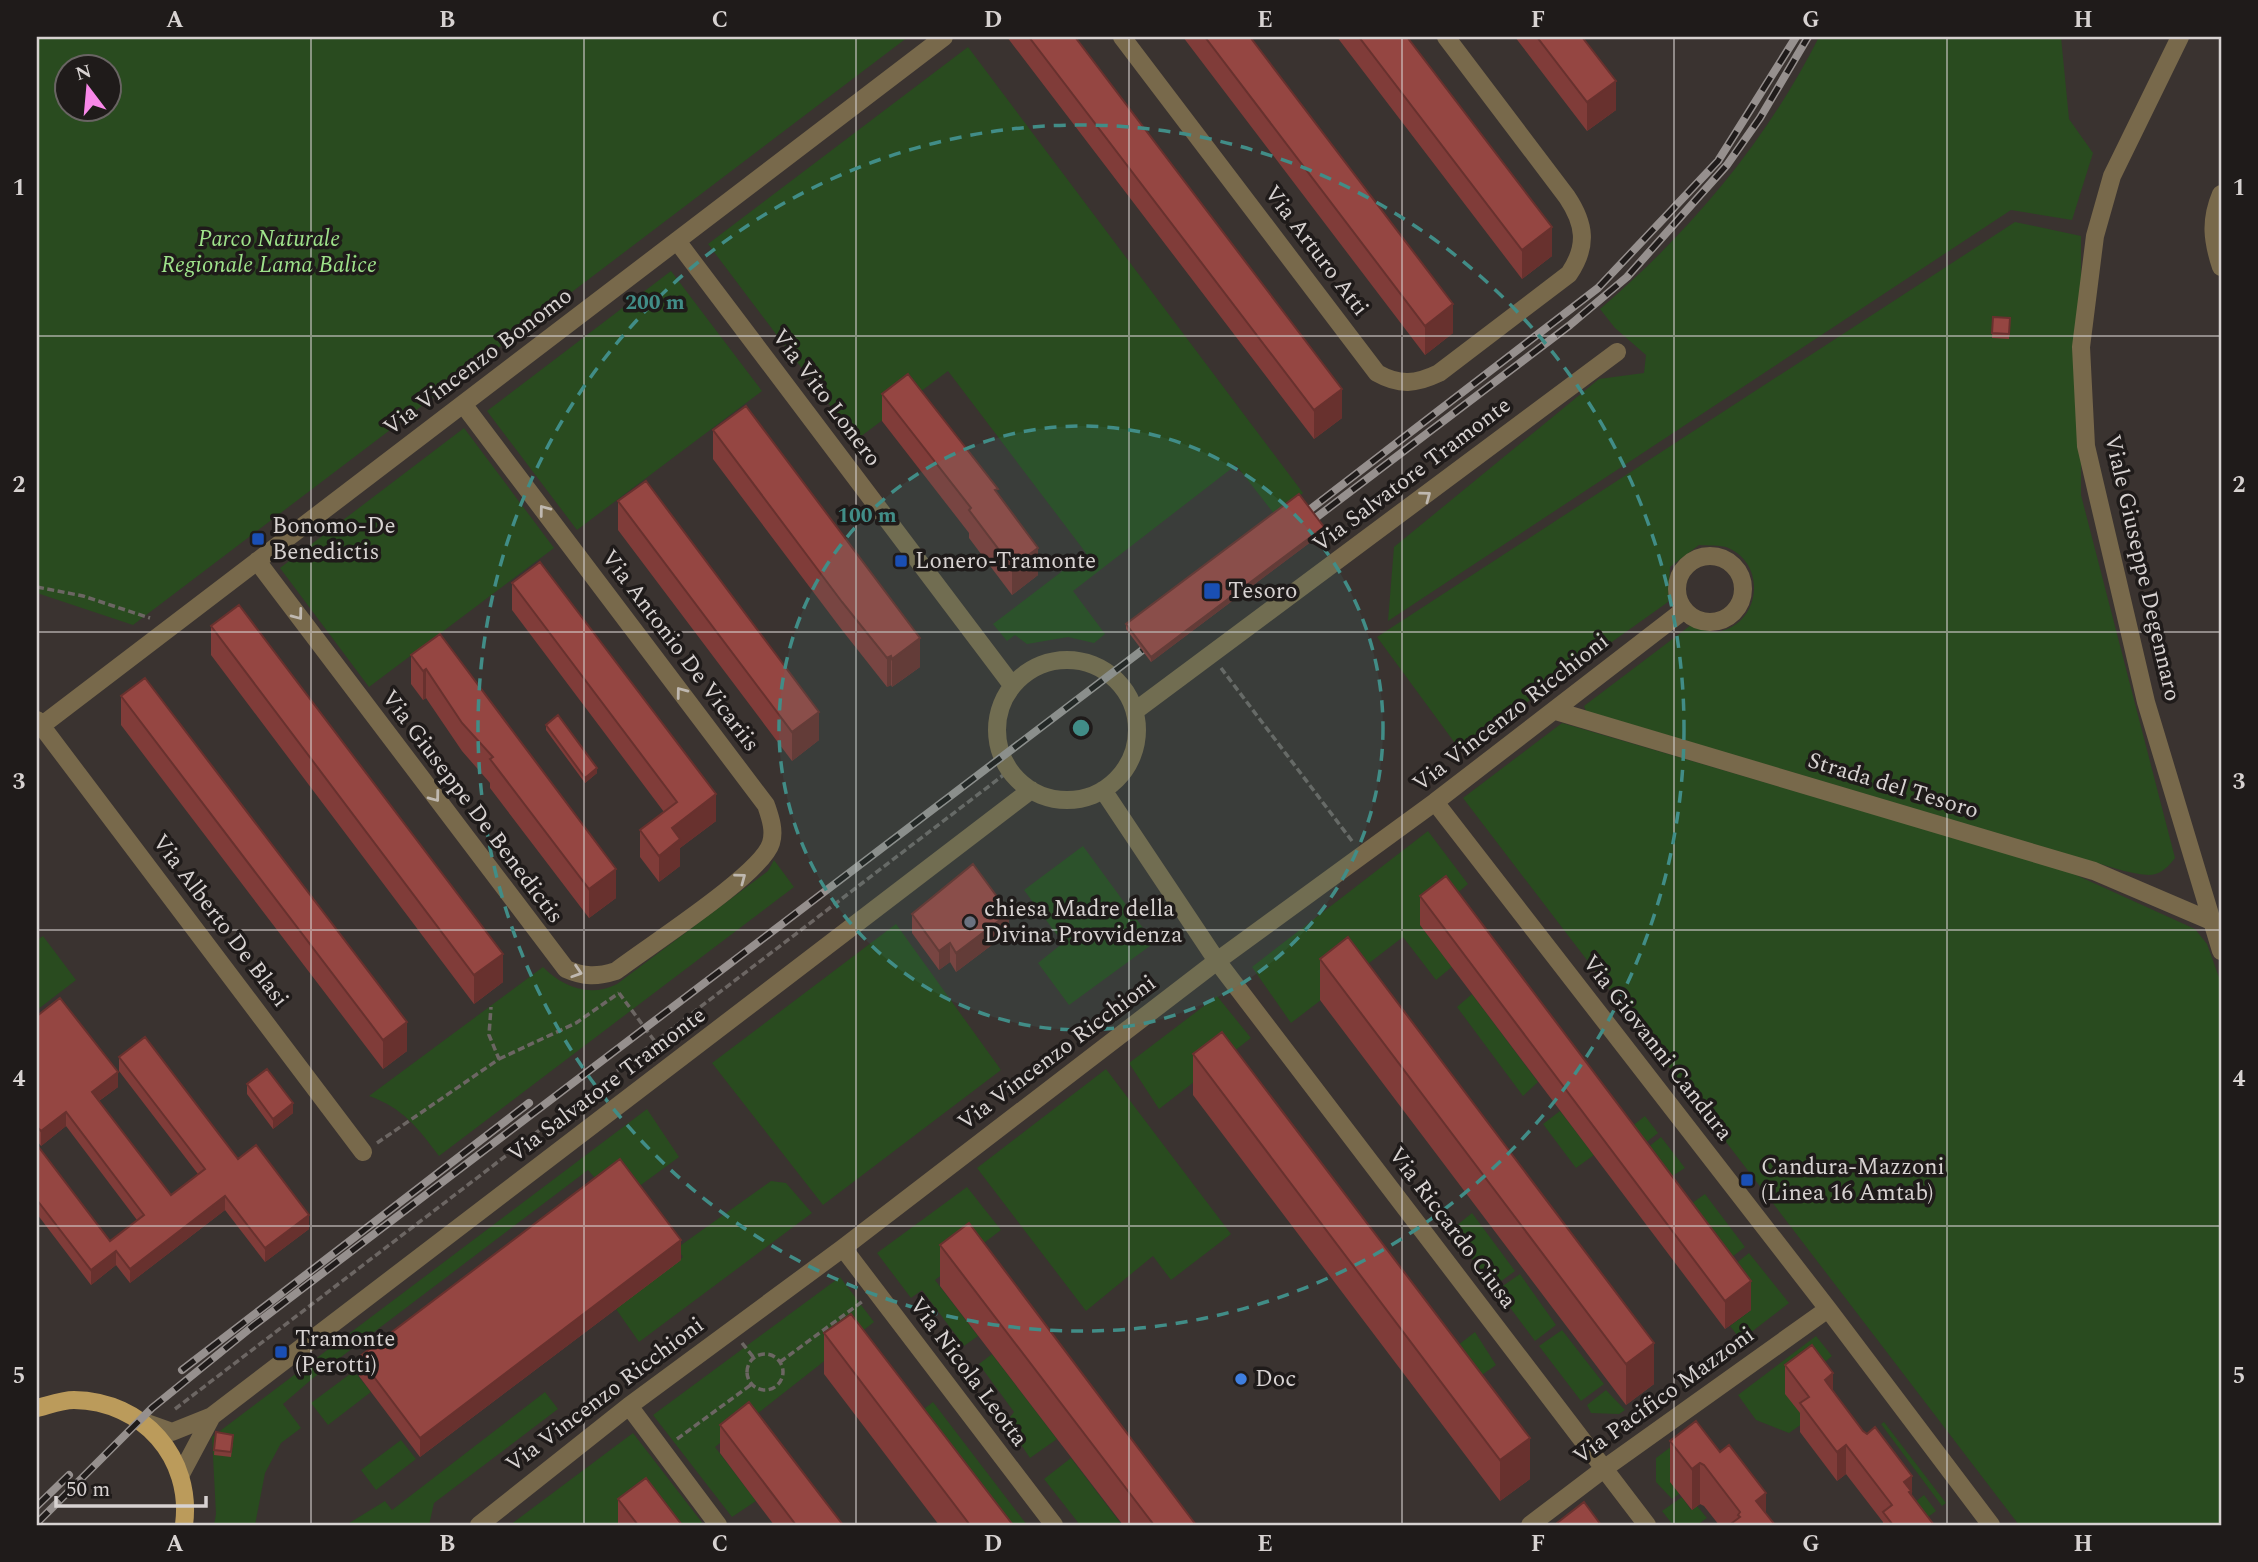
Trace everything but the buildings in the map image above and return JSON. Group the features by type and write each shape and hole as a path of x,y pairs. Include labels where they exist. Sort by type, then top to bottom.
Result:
{"main road":[{"path":"37,1408 73,1400 110,1405 148,1424 181,1474 186,1507 184,1525"}],"street":[{"name":"Via Vincenzo Bonomo","path":"39,723 172,626 944,37"},
{"name":"Via Arturo Atti","path":"1122,37 1377,373 1405,383 1422,381 1439,373 1569,274 1578,260 1584,232 1567,197 1446,37"},
{"name":"Viale Giuseppe Degennaro","path":"2180,37 2112,176 2095,236 2081,347 2086,446 2106,538 2146,702 2216,923 2221,951"},
{"path":"2221,194 2213,214 2213,243 2221,267"},
{"name":"Via Vito Lonero","path":"677,241 1012,685"},
{"name":"Via Salvatore Tramonte","path":"1135,711 1617,352"},
{"name":"Via Antonio De Vicariis","path":"463,404 766,805 772,823 772,841 765,856 755,867 616,971 605,974"},
{"name":"Via Giuseppe De Benedictis","path":"257,561 555,958 566,969 581,976 605,974"},
{"name":"Via Vincenzo Ricchioni","path":"479,1525 629,1406 843,1248 1217,961 1363,856 1556,711 1684,610"},
{"path":"1072,660 1093,664 1112,675 1126,691 1135,711 1137,734 1132,755 1121,775 1103,790 1086,797 1067,800 1031,790 1010,770 998,741 997,721 1003,701 1012,685 1030,670 1050,662 1072,660"},
{"name":"Strada del Tesoro","path":"1556,711 2094,871 2216,923"},
{"name":"Via Alberto De Blasi","path":"39,723 363,1152"},
{"name":"Via Salvatore Tramonte","path":"212,1416 1031,790"},
{"name":"Via Riccardo Ciusa","path":"1103,790 1217,961 1647,1525"},
{"name":"Via Giovanni Candura","path":"1435,802 1992,1525"},
{"name":"Via Nicola Leotta","path":"843,1248 1054,1525"},
{"name":"Via Pacifico Mazzoni","path":"1530,1525 1605,1468 1828,1309"},
{"path":"629,1406 718,1525"},
{"path":"148,1424 172,1432 212,1416"},
{"path":"181,1474 212,1416"}],"path":[{"path":"37,587 83,596 172,626"},
{"path":"1212,655 1363,856"},
{"path":"148,1424 655,1042 1010,770"},
{"path":"605,974 655,1042"},
{"path":"363,1152 499,1059 576,1023 619,993"},
{"path":"491,1007 489,1035 499,1059"},
{"path":"780,1362 876,1292"},
{"path":"768,1354 780,1362 782,1378 776,1386 761,1389 752,1384 747,1371 754,1358 768,1354"},
{"path":"662,1451 752,1384"}],"green space":[{"name":"Parco Naturale Regionale Lama Balice","path":"37,37 908,37 133,625 37,593"},
{"path":"1819,37 2061,37 2069,119 2093,153 2072,220 2011,210 1388,621 1394,547 1599,379 1644,373 1646,355 1615,328 1600,309 1664,249 1723,184 1775,113"},
{"path":"968,47 1303,493 1275,515 1236,465 1073,591 1105,634 1094,643 1068,637 1027,644 1015,635 1007,641 993,624 1086,553 948,371 856,440 708,244"},
{"path":"2015,222 2081,236 2081,495 2175,858 2164,870 2153,875 2124,871 1586,711 1584,706 1691,625 1717,632 1732,627 1743,618 1754,593 1753,579 1748,566 1739,555 1723,546 1699,545 1670,567 1668,602 1460,750 1377,637"},
{"path":"671,271 762,391 577,530 487,411"},
{"path":"464,428 554,548 369,687 280,568"},
{"path":"1562,723 2065,870 2195,929 2207,944 2221,983 2221,1525 2019,1525 1463,798"},
{"path":"1428,831 1468,884 1420,925 1452,967 1436,980 1403,937 1291,1023 1252,967"},
{"path":"1083,846 1154,943 1069,1005 1038,963 1063,943 1024,890"},
{"path":"774,860 794,887 439,1156 401,1113 369,1096 543,967 559,980 577,988 597,990 617,984 768,871"},
{"path":"896,924 1001,1070 823,1205 712,1063"},
{"path":"43,936 76,980 37,1010 37,940"},
{"path":"1472,994 1538,1082 1523,1096 1457,1007"},
{"path":"1217,996 1251,1038 1159,1109 1129,1063"},
{"path":"1106,1069 1231,1234 1171,1280 1153,1256 1086,1311 977,1168"},
{"path":"647,1109 679,1157 630,1193 605,1190 588,1170 312,1379 283,1404 301,1428 281,1443 265,1473 255,1525 214,1525 216,1514 212,1437"},
{"path":"1560,1111 1594,1155 1576,1168 1543,1124"},
{"path":"1645,1116 1658,1133 1644,1144 1631,1127"},
{"path":"1661,1137 1685,1168 1669,1178 1647,1148"},
{"path":"771,1181 786,1183 812,1213 639,1342 616,1309 683,1257 677,1248"},
{"path":"967,1187 1001,1230 935,1280 978,1336 964,1346 922,1290 911,1298 877,1253"},
{"path":"1705,1194 1745,1247 1719,1267 1678,1213"},
{"path":"1472,1213 1515,1271 1493,1287 1451,1230"},
{"path":"1749,1253 1789,1303 1741,1340 1730,1326 1751,1310 1724,1273"},
{"path":"1520,1274 1556,1325 1535,1341 1497,1290"},
{"path":"840,1277 874,1322 715,1447 756,1501 732,1517 653,1415"},
{"path":"1562,1330 1604,1384 1581,1401 1539,1346"},
{"path":"1475,1332 1496,1365 1462,1389 1439,1360"},
{"path":"1816,1336 1832,1356 1812,1373 1806,1421 1789,1433 1756,1420 1738,1395"},
{"path":"992,1354 1057,1439 1030,1458 1006,1422 1014,1412 979,1364"},
{"path":"354,1371 371,1392 328,1425 311,1403"},
{"path":"1606,1390 1625,1410 1619,1414 1591,1413 1587,1405"},
{"path":"545,1392 558,1409 434,1503 429,1525 346,1525 385,1501 392,1510"},
{"path":"933,1402 1027,1525 981,1525 904,1425"},
{"path":"1884,1422 1946,1503 1942,1506 1881,1424"},
{"path":"633,1433 704,1525 510,1525"},
{"path":"401,1440 416,1459 376,1490 361,1470"},
{"path":"1680,1440 1679,1494 1672,1499 1656,1482 1656,1458"},
{"path":"1071,1458 1122,1525 1080,1525 1044,1479"},
{"path":"1924,1495 1936,1511 1917,1525 1912,1525 1904,1511"},
{"path":"1682,1497 1691,1510 1697,1506 1707,1518 1697,1525 1673,1525 1662,1511"}],"railway":[{"path":"1295,521 1598,288 1718,161 1796,37"},
{"path":"1301,529 1570,325 1627,277 1727,165 1760,118 1808,37"},
{"path":"37,1523 152,1408 253,1326 1157,639"},
{"path":"182,1370 529,1103"},
{"path":"37,1506 69,1475"}],"place":[{"name":"Bonomo-De Benedictis","path":"258,539"},
{"name":"Lonero-Tramonte","path":"901,561"},
{"name":"Tesoro","path":"1212,591"},
{"name":"chiesa Madre della Divina Provvidenza","path":"970,922"},
{"name":"Candura-Mazzoni (Linea 16 Amtab)","path":"1747,1180"},
{"name":"Tramonte (Perotti)","path":"281,1352"},
{"name":"Doc","path":"1241,1379"}]}
